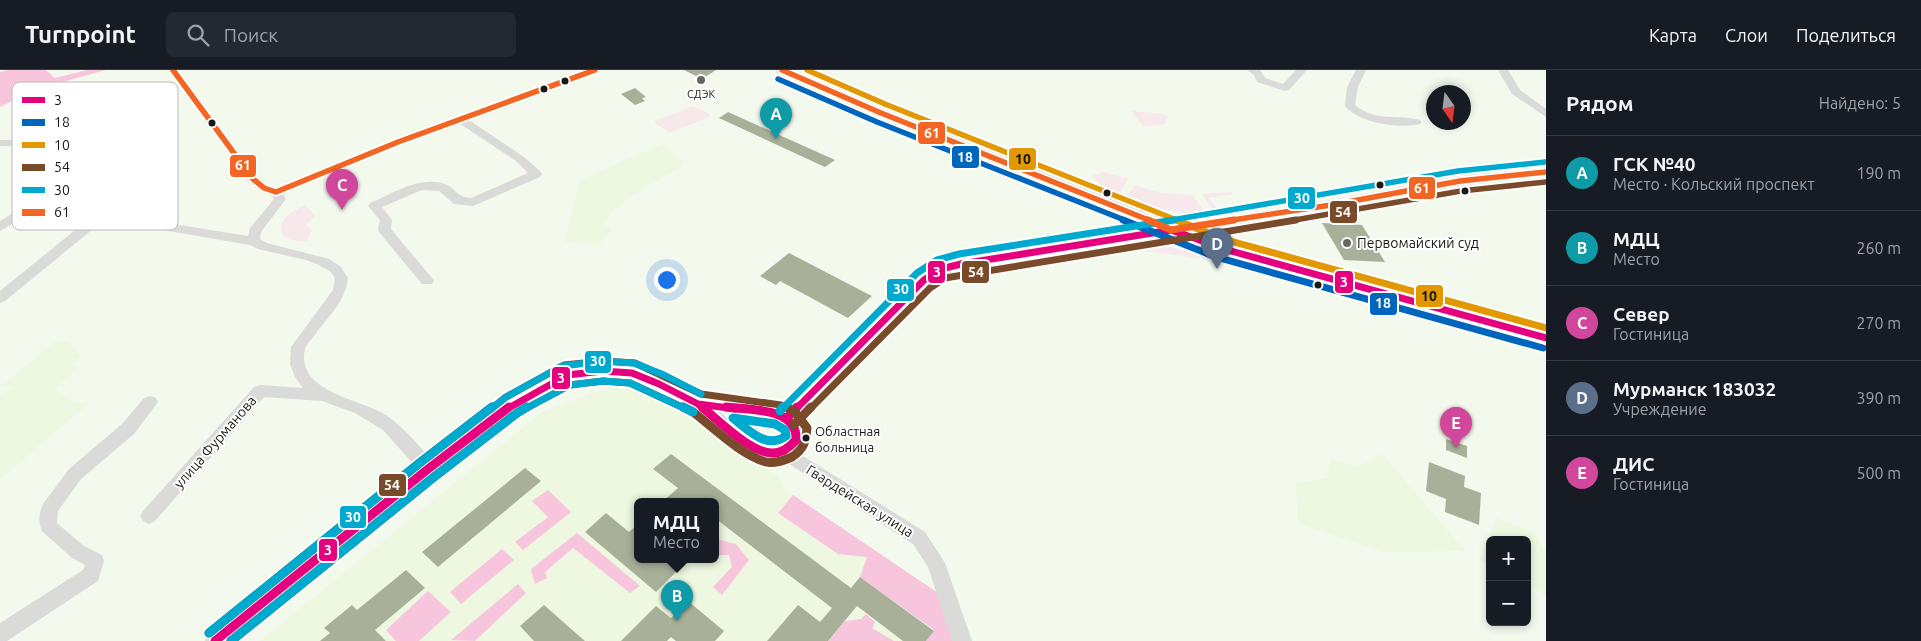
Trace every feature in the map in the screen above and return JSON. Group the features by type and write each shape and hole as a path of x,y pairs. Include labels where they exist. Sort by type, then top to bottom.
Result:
{"main road":[{"path":"782,70 880,113 1220,248 1546,338"},
{"path":"1171,230 1460,181 1546,172"},
{"path":"1115,206 1164,220 1215,224"}],"street":[{"path":"173,70 252,179 264,188 276,192 460,119 595,70"},
{"path":"1252,70 1258,73 1261,80 1285,88 1302,70"},
{"path":"1361,70 1353,80 1351,89 1350,106 1356,113 1372,119 1416,122"},
{"path":"1503,70 1516,92 1546,114"},
{"path":"427,281 384,229 386,220 374,206 420,186 442,187 458,201 473,202 536,174 520,160 460,119"},
{"path":"249,239 280,199 276,192"},
{"path":"1115,206 1134,217 1128,237"},
{"path":"0,227 12,219"},
{"path":"178,228 249,239 262,246 318,258 337,271 341,276 343,285 298,347 299,369 306,384 322,395 373,415 403,437 428,469"},
{"path":"0,298 84,230"},
{"path":"786,418 933,273 961,264 1171,230"},
{"path":"1128,237 1170,236 1220,248"},
{"path":"215,641 428,469 512,405 567,375 603,372 632,373 659,384 698,404 754,447 770,453 783,451 796,440 797,431 793,424 778,414 698,404"},
{"name":"улица Фурманова","path":"149,516 260,391 322,395"},
{"path":"0,634 91,575 95,561 78,552 48,526 49,509 75,474 128,429 150,402"},
{"path":"754,447 748,439 748,430 751,423 768,414"},
{"name":"Гвардейская улица","path":"783,451 802,465 919,538 936,563 962,641"}],"shaded area":[{"path":"9,70 46,70 55,78 87,70 106,70 62,82 12,82 12,101 0,107 0,72"},
{"path":"693,106 710,114 709,117 670,133 655,123 655,121"},
{"path":"1131,111 1168,116 1166,123 1162,125 1143,126"},
{"path":"662,144 683,161 680,167 629,197 604,220 604,226 612,229 598,245 565,242 580,180"},
{"path":"1104,172 1128,179 1120,193 1102,186 1092,176"},
{"path":"1134,185 1160,193 1192,195 1207,214 1166,210 1127,198"},
{"path":"1232,192 1233,194 1209,198 1217,209 1248,203 1251,206 1215,213 1202,194"},
{"path":"305,205 315,216 306,225 312,230 309,234 308,242 291,240 283,236 281,230 283,221 290,213"},
{"path":"1140,241 1209,255 1209,259 1127,249 1120,244"},
{"path":"56,341 69,343 81,356 70,365 78,368 55,389 73,402 88,404 0,479 0,397 12,387 3,385"},
{"path":"608,388 642,391 684,415 777,476 786,491 944,597 957,641 926,641 934,630 861,577 851,588 671,454 678,488 667,498 634,498 634,528 629,532 606,513 585,532 656,592 678,571 669,563 719,563 719,521 832,608 812,632 810,614 798,605 769,638 772,641 715,641 724,631 688,601 671,618 656,607 621,641 585,641 544,605 520,626 534,641 386,641 375,630 425,588 406,570 357,610 352,605 325,627 330,633 320,641 260,641 545,410","holes":["525,468 541,481 438,567"]},
{"path":"1382,454 1465,551 1382,552 1298,523 1296,483 1327,478 1330,459 1358,467"},
{"path":"548,490 571,512 523,550 515,542 548,517 532,501"},
{"path":"793,495 944,597 957,641 926,641 934,630 860,577 867,557 838,554 778,513"},
{"path":"1496,518 1537,534 1543,549 1546,550 1546,595 1531,587 1531,536 1489,536"},
{"path":"577,533 640,586 630,593 573,548 545,572 547,578 535,584 531,569"},
{"path":"719,540 736,544 749,560 722,595 713,587 732,567 729,555 719,555"},
{"path":"1486,544 1486,563 1480,560"},
{"path":"502,549 514,560 461,604 450,592"},
{"path":"518,584 526,593 475,641 451,640"},
{"path":"428,591 451,612 419,641 396,641 386,630"},
{"path":"857,606 903,641 828,641"},
{"path":"866,614 875,622 872,628 894,641 828,641 845,621 861,619"}],"building":[{"path":"684,70 716,70 702,79"},
{"path":"635,88 646,97 642,98 645,101 635,105 621,94"},
{"path":"728,112 835,160 825,167 719,118"},
{"name":"Первомайский суд","path":"1322,223 1362,225 1385,262 1344,260"},
{"path":"789,253 872,296 848,318 780,281 776,285 760,276"},
{"path":"1446,439 1467,446 1467,458 1446,450"},
{"path":"671,454 851,588 860,577 934,631 926,641 903,641 857,606 828,641 767,641 798,605 820,622 832,608 719,521 719,498 667,498 678,488 653,469"},
{"path":"1429,462 1465,476 1464,487 1481,493 1479,525 1445,512 1446,499 1426,491"},
{"path":"525,468 541,481 438,567 422,552"},
{"path":"606,513 629,532 634,528 634,563 669,563 678,570 656,592 585,532"},
{"path":"406,570 425,588 375,630 386,641 320,641 330,633 324,628 352,605 357,610"},
{"path":"688,601 724,631 715,641 676,641 671,637 667,641 621,641 656,606 671,618"},
{"path":"544,605 585,641 534,641 520,626"}],"transit line":[{"name":"61","path":"173,70 253,179 264,188 276,192"},
{"name":"61","path":"276,192 398,142 595,70"},
{"name":"61","path":"782,70 881,113 1099,199 1171,230 1331,205 1460,181 1546,172"},
{"name":"10","path":"807,70 885,104 1223,239 1546,328"},
{"name":"18","path":"778,79 877,122 1216,257 1543,348"},
{"name":"30","path":"780,411 917,273 937,260 959,254 1213,214 1458,171 1545,162"},
{"name":"54","path":"794,425 930,288 945,278 1217,234 1461,191 1546,182"},
{"name":"3","path":"787,418 924,280 941,269 961,264 1171,230 1231,251 1546,338"},
{"name":"54","path":"209,633 422,461 506,397 564,365 603,361 635,363 701,394 781,405 794,411 807,428 806,443 798,453 786,460 768,463 749,455 693,412 630,383 603,381 570,385 517,413 434,477 231,641"},
{"name":"30","path":"209,633 422,461 506,397 562,366 603,361 634,363 664,375 701,394"},
{"name":"3","path":"215,641 428,469 512,405 567,375 603,371 632,373 659,384 698,404"},
{"name":"30","path":"231,641 434,477 517,413 570,385 603,381 630,383 693,412"},
{"name":"3","path":"698,404 778,414 792,424 796,431 796,440 781,452 769,453 742,439 698,404"},
{"name":"30","path":"733,418 775,424 785,430 786,436 780,441 766,441 759,438 733,418"}],"place":[{"name":"СДЭК","path":"701,80"},
{"name":"ГСК №40","path":"776,139"},
{"name":"Север","path":"342,210"},
{"name":"Первомайский суд","path":"1347,243"},
{"name":"Мурманск 183032","path":"1217,269"},
{"name":"Областная больница","path":"806,438"},
{"name":"ДИС","path":"1456,448"},
{"name":"МДЦ","path":"677,621"}]}
